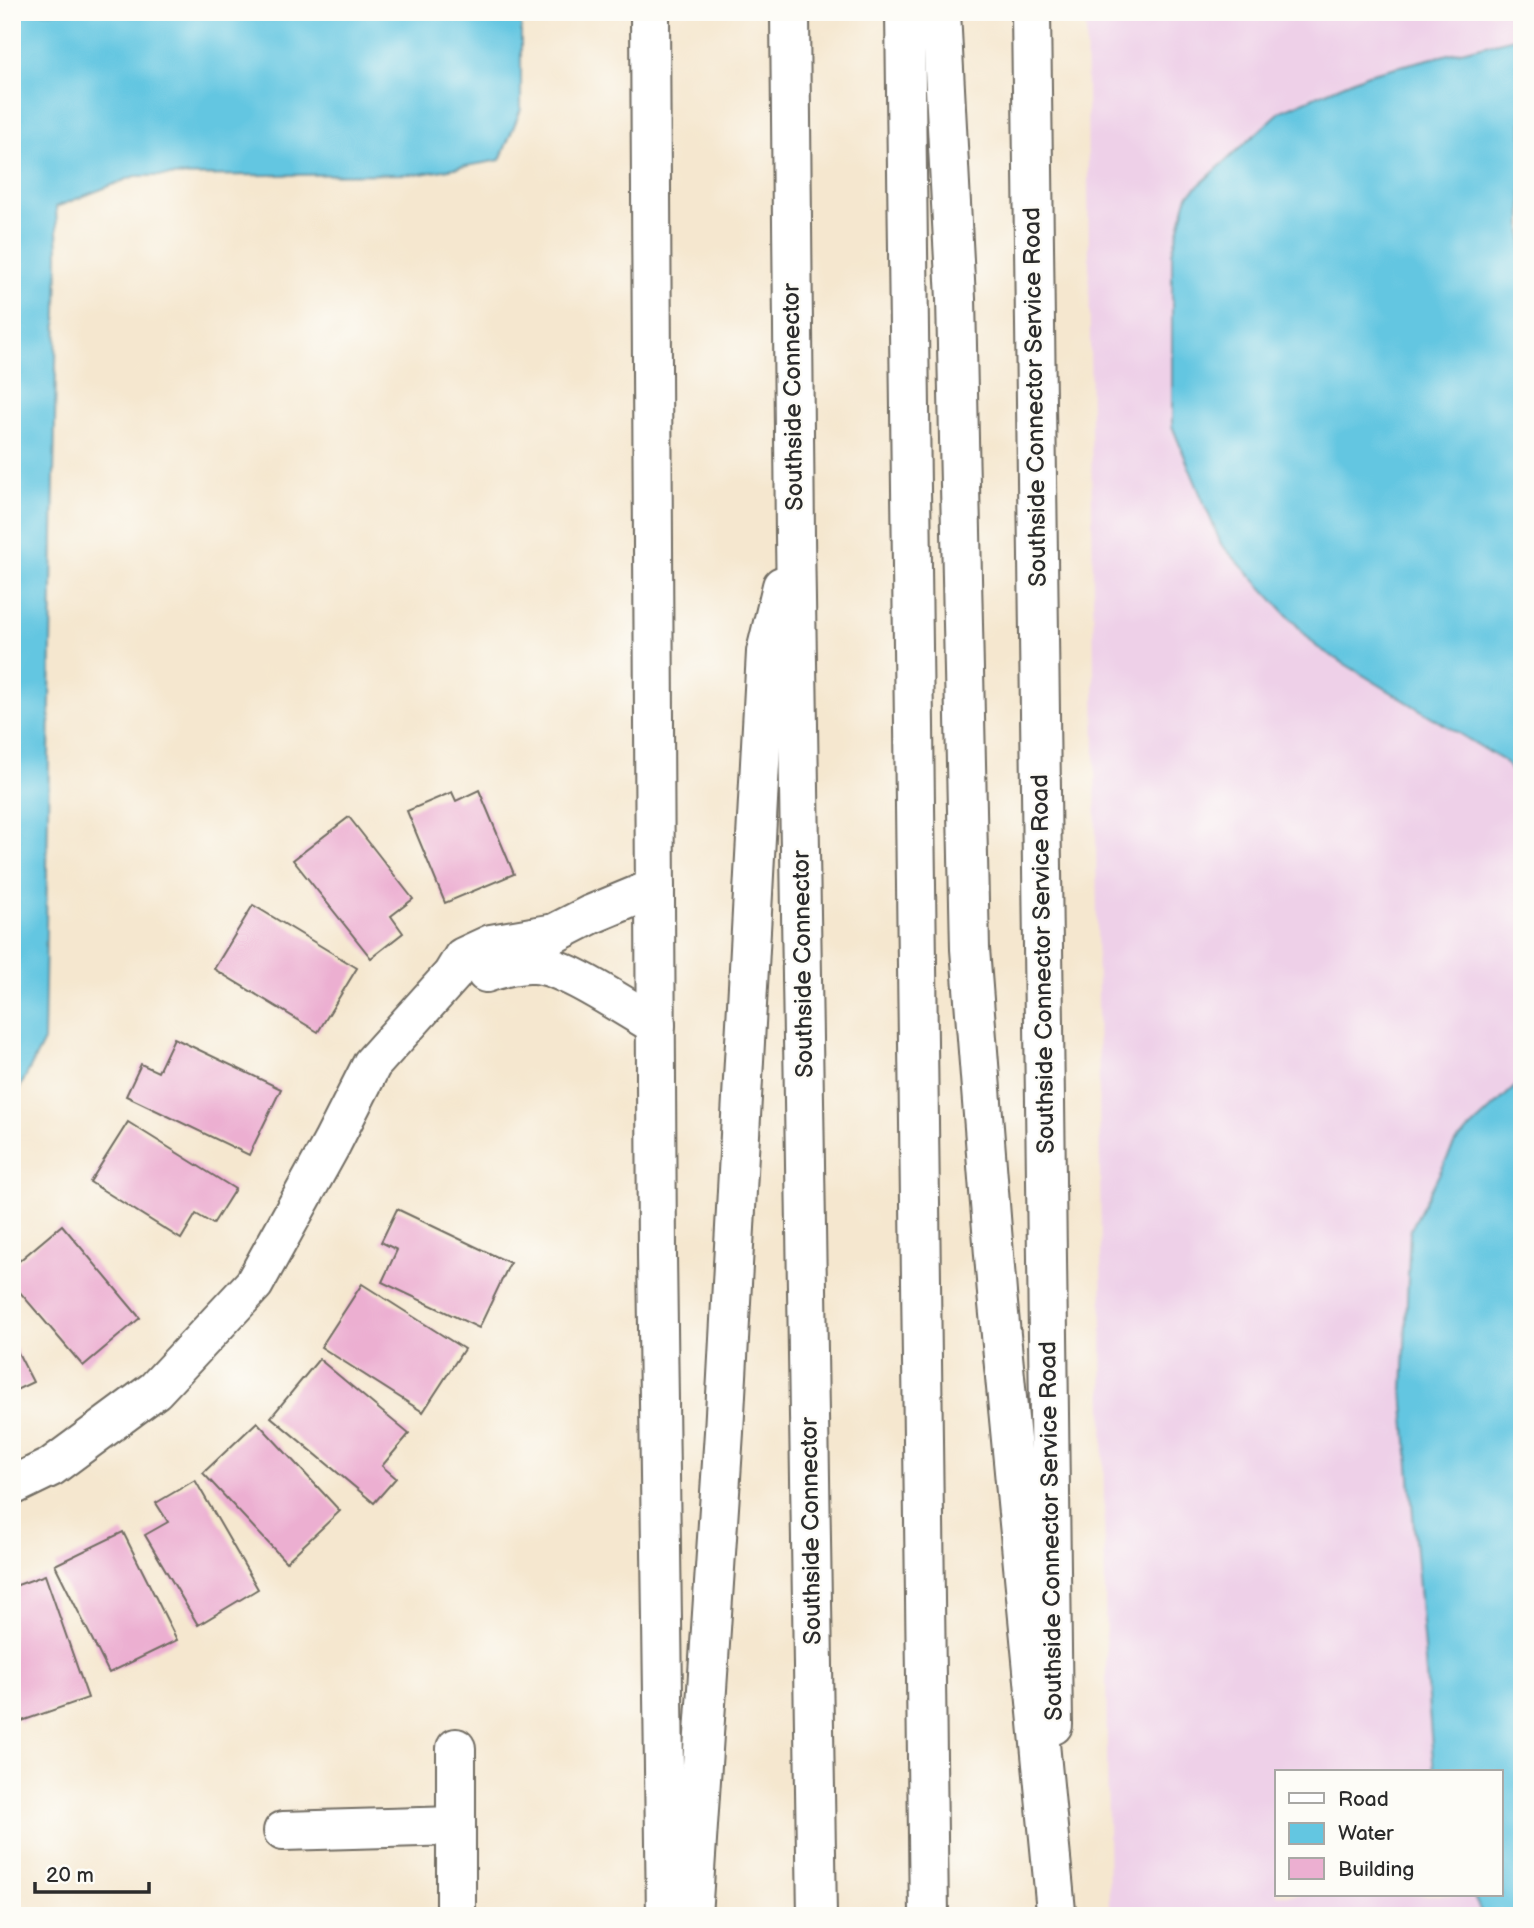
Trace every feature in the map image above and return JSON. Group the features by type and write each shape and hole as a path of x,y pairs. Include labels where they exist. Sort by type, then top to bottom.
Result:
{"main road":[{"path":"650,12 656,1025 666,1916"},
{"name":"Southside Connector","path":"790,12 794,537 817,1916"},
{"path":"905,12 929,1916"},
{"path":"942,12 956,299 971,949 997,1293 1056,1913"},
{"name":"Southside Connector Service Road","path":"1031,12 1056,1913"},
{"path":"1031,51 1055,12"},
{"path":"692,1916 723,1445 766,652 794,537"},
{"path":"12,1486 51,1467 155,1390 254,1284 372,1064 453,975 463,957 491,944 555,933 655,888"},
{"path":"453,975 478,975 510,965 536,964 562,971 656,1025"},
{"path":"456,1748 457,1916"},
{"path":"282,1831 456,1826"}],"shaded area":[{"path":"1086,12 1522,12 1522,1916 1109,1916"}],"water":[{"path":"12,12 521,12 521,109 500,160 421,174 135,176 56,207 58,253 44,1041 12,1103"},
{"path":"1522,36 1522,783 1504,761 1317,647 1221,544 1172,426 1172,253 1188,195 1281,111 1368,74"},
{"path":"1522,1080 1522,1916 1483,1916 1473,1896 1502,1896 1502,1770 1434,1770 1403,1392 1410,1231 1455,1143"}],"building":[{"path":"479,790 514,874 445,903 407,811 452,792 456,801"},
{"path":"349,817 413,899 391,916 403,933 371,958 293,860"},
{"path":"253,905 357,968 318,1032 214,969"},
{"path":"174,1038 281,1089 249,1155 126,1096 141,1064 158,1072"},
{"path":"128,1122 235,1189 213,1224 196,1214 181,1239 90,1182"},
{"path":"397,1209 510,1263 479,1328 382,1282 397,1250 381,1242"},
{"path":"62,1225 140,1318 83,1366 12,1283 12,1267"},
{"path":"362,1284 464,1349 423,1412 321,1347"},
{"path":"12,1341 33,1382 12,1392"},
{"path":"319,1359 409,1434 382,1466 396,1478 374,1503 271,1417"},
{"path":"257,1422 340,1511 286,1562 203,1473"},
{"path":"195,1480 258,1589 198,1625 145,1535 168,1522 156,1503"},
{"path":"123,1532 177,1640 109,1673 55,1565"},
{"path":"45,1575 88,1698 19,1722 12,1703 12,1587"}]}
